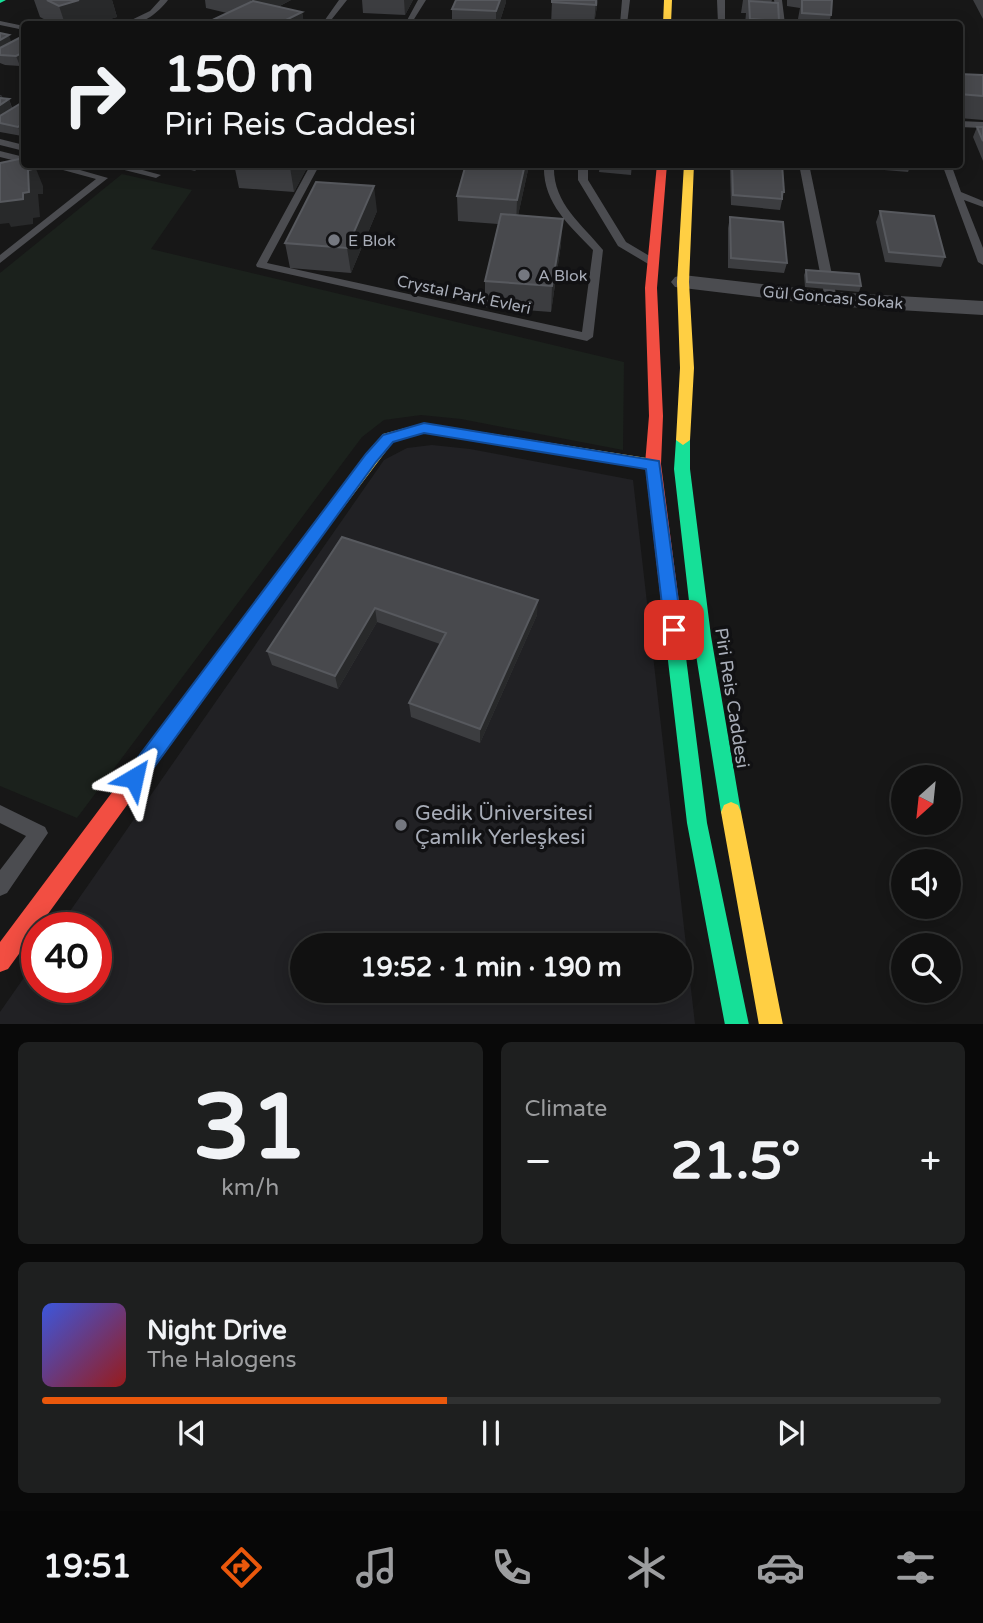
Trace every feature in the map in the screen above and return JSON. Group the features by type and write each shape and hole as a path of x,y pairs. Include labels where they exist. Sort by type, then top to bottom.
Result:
{"street":[{"path":"667,21 668,0"},
{"path":"662,168 651,288 656,416 653,464 697,823 737,1024"},
{"name":"Piri Reis Caddesi","path":"689,168 683,282 687,368 682,469 704,649 771,1024"},
{"name":"Gül Goncası Sokak","path":"683,282 831,299 983,308"},
{"path":"0,961 322,524 388,439 424,428 653,464"}],"lane":[{"path":"135,21 153,13 164,0"},
{"path":"327,21 344,0"},
{"path":"410,21 422,0"},
{"path":"624,21 626,0"},
{"path":"721,0 722,21"},
{"path":"778,0 782,21"},
{"path":"0,23 21,27"},
{"path":"963,124 983,125"},
{"path":"0,142 21,147"},
{"path":"0,154 21,159"},
{"path":"0,260 103,178 62,168"},
{"path":"124,168 156,175"},
{"name":"Crystal Park Evleri","path":"314,168 261,265 587,337 598,250 565,216 553,196 550,168"},
{"path":"583,168 583,180 622,244 654,263"},
{"path":"805,168 831,299"},
{"path":"948,168 983,262"},
{"path":"958,194 983,204"},
{"path":"0,814 39,833 0,886"}],"shaded area":[{"path":"122,174 192,190 151,249 624,362 623,450 461,419 421,415 384,420 362,437 77,818 0,786 0,273"},
{"name":"Gedik Üniversitesi Çamlık Yerleşkesi","path":"432,445 470,449 633,480 685,933 290,933 290,1003 692,1003 692,998 695,1024 0,1024 0,1012 21,982 21,1003 112,1003 112,912 69,912 384,460 407,448"}],"building":[{"path":"47,0 79,0 59,6"},
{"path":"456,0 500,0 496,11 452,9"},
{"path":"596,0 596,5 552,2"},
{"path":"802,0 832,0 831,15 802,13"},
{"path":"253,1 302,12 284,21 210,21"},
{"path":"749,1 778,3 779,21 750,19"},
{"path":"0,33 9,35 0,40"},
{"path":"21,37 21,54 16,56 0,55 0,48"},
{"path":"963,74 983,75 983,96 963,94"},
{"path":"0,98 9,99 0,105"},
{"path":"21,104 21,124 18,127 0,123 0,116"},
{"path":"977,127 983,127 983,141"},
{"path":"21,159 21,168 33,168 28,170 29,192 23,193 23,199 0,202 0,163"},
{"path":"465,168 524,168 517,200 457,196"},
{"path":"732,168 782,168 782,199 733,195"},
{"path":"316,182 374,186 347,248 285,243"},
{"path":"880,211 934,216 945,257 889,252"},
{"path":"501,214 563,219 552,286 485,281"},
{"path":"730,217 783,222 787,263 731,258"},
{"path":"806,270 859,274 861,286 807,282"},
{"path":"342,537 538,600 480,729 409,703 446,633 375,608 335,676 267,651"}],"traffic: fast":[{"path":"683,440 682,469 702,636 731,812"},
{"path":"672,618 697,823 737,1024"}],"traffic: slow":[{"path":"667,21 668,0"},
{"path":"683,440 687,368 683,282 689,168"},
{"path":"325,520 388,438 424,428 653,464"},
{"path":"731,812 771,1024"}],"traffic: jam":[{"path":"662,168 651,288 656,416 653,464 672,618"},
{"path":"0,961 325,520"}],"place":[{"name":"E Blok","path":"334,240"},
{"name":"A Blok","path":"524,275"},
{"name":"Gedik Üniversitesi Çamlık Yerleşkesi","path":"401,825"}],"route":[{"path":"134,778 371,458 388,439 424,428 653,464 674,630"}]}
